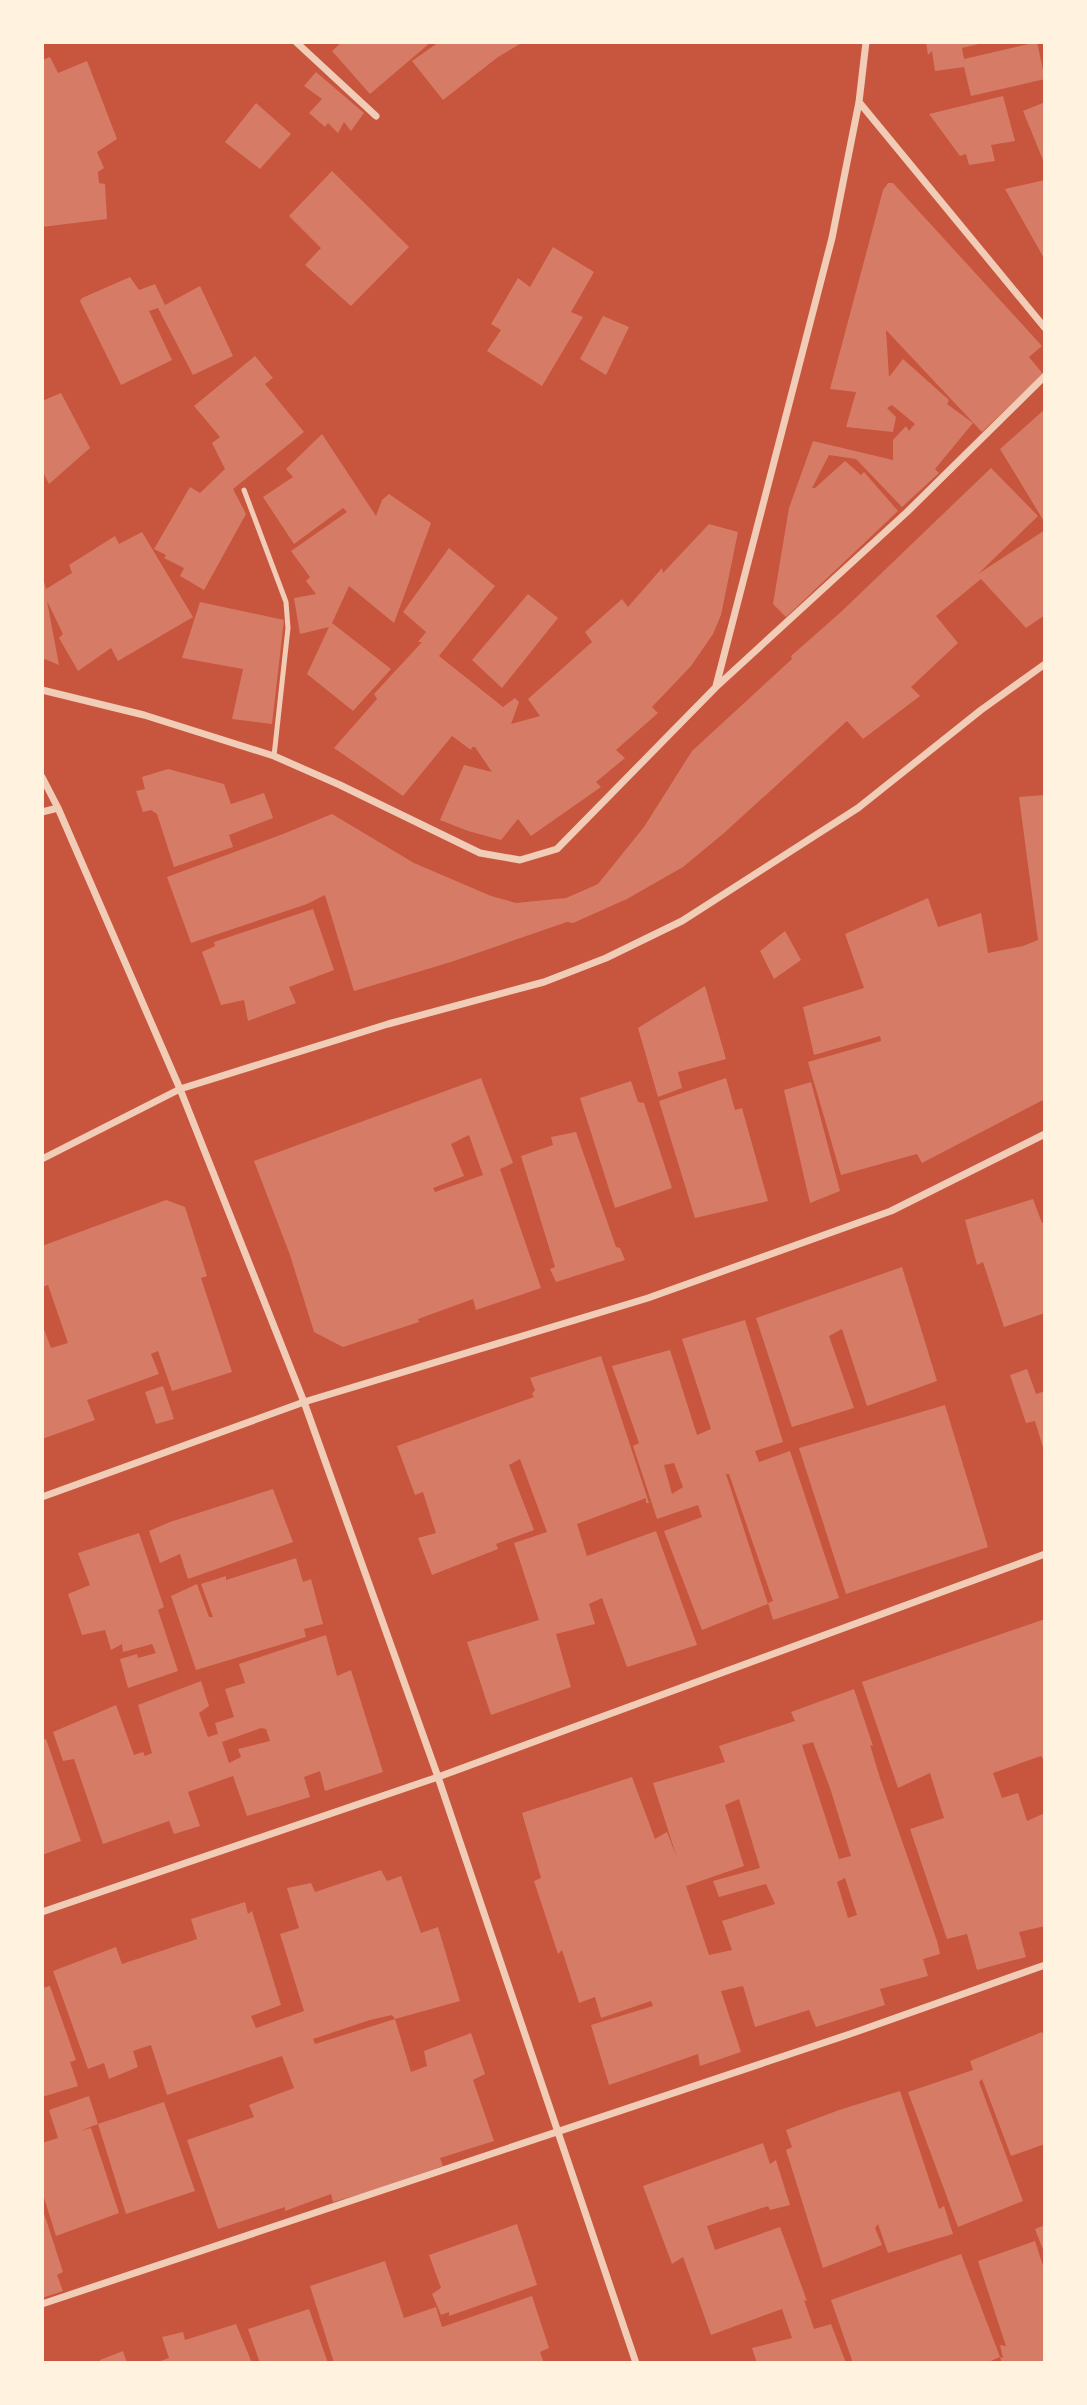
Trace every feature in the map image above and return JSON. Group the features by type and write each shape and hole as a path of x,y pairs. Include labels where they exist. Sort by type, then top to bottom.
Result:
{"street":[{"path":"296,42 376,116"},
{"path":"716,687 832,238 859,102 866,42"},
{"path":"859,102 1045,328"},
{"path":"42,690 144,715 274,756 480,853 520,860 557,849 716,687 907,512 1045,376"},
{"path":"42,1159 180,1089 388,1024 544,982 606,958 682,921 858,808 981,710 1045,664"},
{"path":"42,777 180,1089 304,1402 438,1777 636,2363"},
{"path":"42,812 58,808"},
{"path":"42,1497 304,1402 648,1298 891,1211 1045,1134"},
{"path":"42,1912 438,1777 1045,1554"},
{"path":"42,2304 850,2034 1045,1965"}],"lane":[{"path":"244,490 286,602 288,628 274,756"}],"building":[{"path":"342,42 431,42 370,94 332,51"},
{"path":"439,42 520,44 498,57 443,100 412,61"},
{"path":"926,42 987,42 962,48 964,59 1037,42 1045,79 971,96 964,67 935,71 932,51 928,55"},
{"path":"50,57 58,73 87,61 117,139 97,152 104,168 98,172 99,183 105,184 107,219 42,227 42,60"},
{"path":"316,72 364,113 351,131 344,122 338,133 328,123 325,127 309,113 322,99 304,86"},
{"path":"1003,96 1015,141 991,145 995,161 969,165 966,154 960,156 929,114"},
{"path":"1045,102 1045,165 1023,111"},
{"path":"256,103 291,134 260,169 225,142"},
{"path":"332,171 409,247 351,306 305,265 321,248 289,216"},
{"path":"1045,180 1045,260 1005,189"},
{"path":"888,183 893,183 1042,346 1029,357 1043,374 982,432 886,330 889,377 903,359 949,400 947,404 973,423 935,469 939,473 902,507 856,459 829,455 812,488 845,461 861,475 864,472 898,511 786,617 773,604 789,508 813,441 893,460 893,440 906,426 909,431 915,424 892,405 887,408 896,417 893,432 846,427 856,392 830,389 883,190"},
{"path":"553,247 594,272 571,312 583,317 542,386 487,351 501,330 491,324 518,278 530,287"},
{"path":"130,277 139,290 155,284 165,305 200,286 233,356 193,375 158,308 149,311 172,360 121,385 80,301"},
{"path":"603,316 629,327 606,375 580,359"},
{"path":"255,356 273,378 265,384 304,432 233,489 246,514 204,590 180,576 184,568 164,558 166,555 154,549 190,487 200,493 225,469 212,443 220,437 194,406"},
{"path":"61,393 90,448 49,484 42,470 42,401"},
{"path":"1045,409 1045,523 1000,449"},
{"path":"322,434 376,516 382,500 389,494 431,523 394,623 349,586 332,623 391,669 353,711 307,674 329,627 300,634 294,598 316,594 306,581 310,577 291,551 347,512 343,508 294,544 263,497 293,477 286,469"},
{"path":"991,468 1038,516 978,574 1045,530 1045,615 1026,628 981,579 936,616 958,643 911,687 920,696 863,739 847,721 683,867 627,899 573,923 567,922 451,962 354,991 325,895 307,904 191,943 167,877 332,814 414,863 491,896 516,903 566,898 598,884 644,827 692,751"},
{"path":"709,524 738,532 721,615 713,634 691,666 652,707 658,713 616,750 625,758 596,782 601,787 531,836 518,819 501,840 440,820 464,765 492,772 475,747 471,750 452,736 403,796 334,748 377,699 374,694 422,642 418,642 426,632 403,612 449,548 495,586 439,656 503,707 515,698 519,702 511,724 540,716 528,699 592,642 585,632 622,599 628,607 662,568 663,573"},
{"path":"142,532 193,617 118,661 111,648 78,671 59,638 63,634 47,601 59,665 42,658 42,573 46,589 72,573 69,565 115,536 119,544"},
{"path":"528,594 558,618 502,688 472,660"},
{"path":"200,602 284,620 272,724 232,719 243,669 182,658"},
{"path":"168,769 224,784 231,804 264,793 273,818 229,835 233,847 174,867 157,814 151,810 143,812 136,791 145,789 142,777"},
{"path":"1045,795 1045,1099 922,1163 917,1154 841,1175 808,1062 881,1041 880,1036 814,1055 803,1007 864,988 845,934 928,898 938,927 981,913 988,953 1038,940 1019,797"},
{"path":"313,909 334,970 289,987 296,1003 248,1021 244,1000 221,1005 202,952 215,946 214,942"},
{"path":"785,931 801,960 774,979 760,951"},
{"path":"705,986 726,1059 678,1072 682,1088 658,1097 638,1028"},
{"path":"481,1078 513,1163 500,1169 541,1288 476,1310 473,1299 418,1319 419,1322 343,1347 314,1332 290,1255 254,1161","holes":["469,1135 483,1175 435,1192 433,1188 464,1176 451,1144"]},
{"path":"726,1078 735,1110 742,1108 768,1201 695,1218 659,1101"},
{"path":"631,1081 638,1102 644,1103 672,1188 615,1208 580,1098"},
{"path":"811,1082 840,1191 810,1203 784,1090"},
{"path":"576,1132 616,1247 620,1248 625,1260 556,1282 550,1269 555,1267 521,1156 553,1145 551,1137"},
{"path":"1033,1199 1042,1223 1045,1222 1045,1313 1004,1327 983,1262 977,1265 965,1220"},
{"path":"166,1200 185,1207 207,1276 201,1278 232,1372 172,1391 158,1351 151,1354 159,1374 87,1400 95,1420 42,1439 42,1324 51,1348 68,1343 48,1285 42,1287 42,1246"},
{"path":"902,1267 937,1381 867,1406 842,1329 829,1336 854,1408 792,1427 756,1318"},
{"path":"745,1320 783,1442 755,1451 759,1462 790,1451 839,1598 773,1620 768,1603 773,1601 729,1474 726,1474 768,1604 702,1630 664,1531 702,1517 698,1505 657,1519 633,1446 639,1443 612,1366 670,1350 697,1435 711,1429 682,1339","holes":["674,1463 683,1487 672,1494 664,1465"]},
{"path":"601,1356 649,1503 646,1503 646,1498 577,1524 587,1556 656,1531 697,1645 627,1667 602,1598 589,1604 595,1624 556,1634 571,1687 491,1715 467,1642 539,1620 514,1543 547,1532 520,1459 509,1465 534,1530 496,1544 498,1549 432,1575 418,1538 436,1533 423,1492 415,1495 397,1446 534,1397 532,1394 535,1390 530,1378"},
{"path":"1027,1369 1036,1394 1045,1391 1045,1454 1035,1421 1026,1423 1010,1375"},
{"path":"163,1386 174,1419 156,1424 145,1392"},
{"path":"945,1405 988,1547 846,1594 799,1448"},
{"path":"273,1489 293,1542 188,1579 180,1554 160,1563 149,1531"},
{"path":"139,1533 164,1607 158,1610 178,1671 128,1688 120,1659 137,1654 138,1658 156,1653 152,1644 123,1652 122,1644 111,1650 105,1630 82,1635 68,1594 90,1585 78,1553"},
{"path":"296,1558 303,1582 311,1579 323,1624 304,1629 306,1637 196,1670 171,1596 197,1584 209,1617 213,1617 201,1584 226,1576 226,1580"},
{"path":"1045,1619 1045,1761 1041,1756 993,1773 1002,1798 1018,1793 1027,1821 1045,1813 1045,1926 1019,1932 1026,1957 977,1970 967,1934 947,1939 910,1829 944,1818 930,1773 898,1788 862,1682"},
{"path":"326,1635 337,1676 351,1670 383,1772 325,1791 320,1771 304,1777 310,1797 247,1816 233,1776 188,1792 200,1826 174,1834 169,1821 103,1844 74,1759 63,1761 53,1732 116,1705 134,1755 143,1752 145,1756 152,1753 138,1705 201,1681 209,1706 199,1713 208,1737 218,1734 215,1723 234,1717 225,1689 245,1683 239,1664","holes":["261,1728 266,1729 270,1741 238,1749 241,1757 229,1763 222,1742"]},
{"path":"854,1689 873,1746 870,1745 880,1778 940,1954 923,1959 928,1976 880,1989 885,2005 816,2027 809,2010 755,2027 743,1986 721,1991 741,2052 700,2066 698,2054 609,2085 591,2025 653,2006 651,2001 601,2018 595,1997 579,2003 562,1950 558,1954 534,1881 541,1878 522,1813 632,1777 655,1839 667,1832 677,1858 653,1783 725,1762 719,1746 795,1721 791,1712","holes":["813,1742 831,1791 851,1856 839,1859 802,1745","739,1799 760,1868 713,1881 719,1897 766,1884 775,1904 722,1921 732,1950 709,1955 686,1886 744,1866 725,1805","845,1878 857,1915 848,1918 837,1882"]},
{"path":"46,1739 81,1841 42,1855 42,1740"},
{"path":"381,1870 387,1881 401,1876 421,1933 438,1927 460,2001 395,2019 411,2072 427,2066 424,2051 471,2033 485,2074 473,2080 494,2141 440,2158 443,2166 361,2194 333,2202 331,2194 285,2211 285,2207 218,2229 187,2140 254,2117 249,2105 294,2088 282,2056 167,2095 151,2045 133,2051 138,2067 109,2079 104,2063 88,2069 53,1971 116,1947 122,1964 197,1939 191,1919 245,1902 248,1914 252,1911 281,2005 251,2016 256,2028 304,2011 280,1934 299,1928 287,1888 311,1883 315,1892","holes":["392,2015 395,2019 315,2044 313,2039 370,2020"]},
{"path":"50,1986 76,2060 70,2062 78,2086 42,2097 42,1988"},
{"path":"1042,2032 1045,2039 1045,2144 1011,2156 982,2079 979,2082 1023,2201 958,2227 908,2092 973,2070 970,2061"},
{"path":"900,2091 939,2209 944,2206 953,2234 888,2253 878,2224 875,2228 882,2245 823,2268 786,2150 792,2147 786,2130"},
{"path":"89,2096 98,2124 80,2131 91,2128 119,2213 56,2236 42,2191 42,2143 58,2138 49,2110"},
{"path":"164,2102 195,2191 126,2214 98,2124"},
{"path":"763,2143 770,2164 776,2160 790,2205 770,2210 768,2206 707,2226 715,2250 780,2227 807,2301 804,2300 814,2329 831,2324 846,2363 757,2363 752,2348 792,2338 782,2309 711,2335 683,2257 672,2264 643,2186"},
{"path":"42,2207 63,2272 57,2275 63,2291 42,2298"},
{"path":"517,2224 537,2285 449,2316 449,2312 441,2315 432,2294 441,2288 429,2255"},
{"path":"1045,2225 1045,2255 1035,2229"},
{"path":"1035,2241 1045,2272 1045,2363 1002,2363 1000,2345 1006,2346 978,2261"},
{"path":"961,2254 1000,2357 986,2363 853,2363 831,2300"},
{"path":"385,2261 404,2318 436,2307 442,2327 532,2296 549,2348 540,2352 544,2363 334,2363 310,2286"},
{"path":"309,2309 328,2363 260,2363 248,2329"},
{"path":"236,2324 252,2363 155,2363 169,2358 162,2337 183,2332 185,2340"},
{"path":"123,2351 127,2363 101,2363 100,2360"}]}
